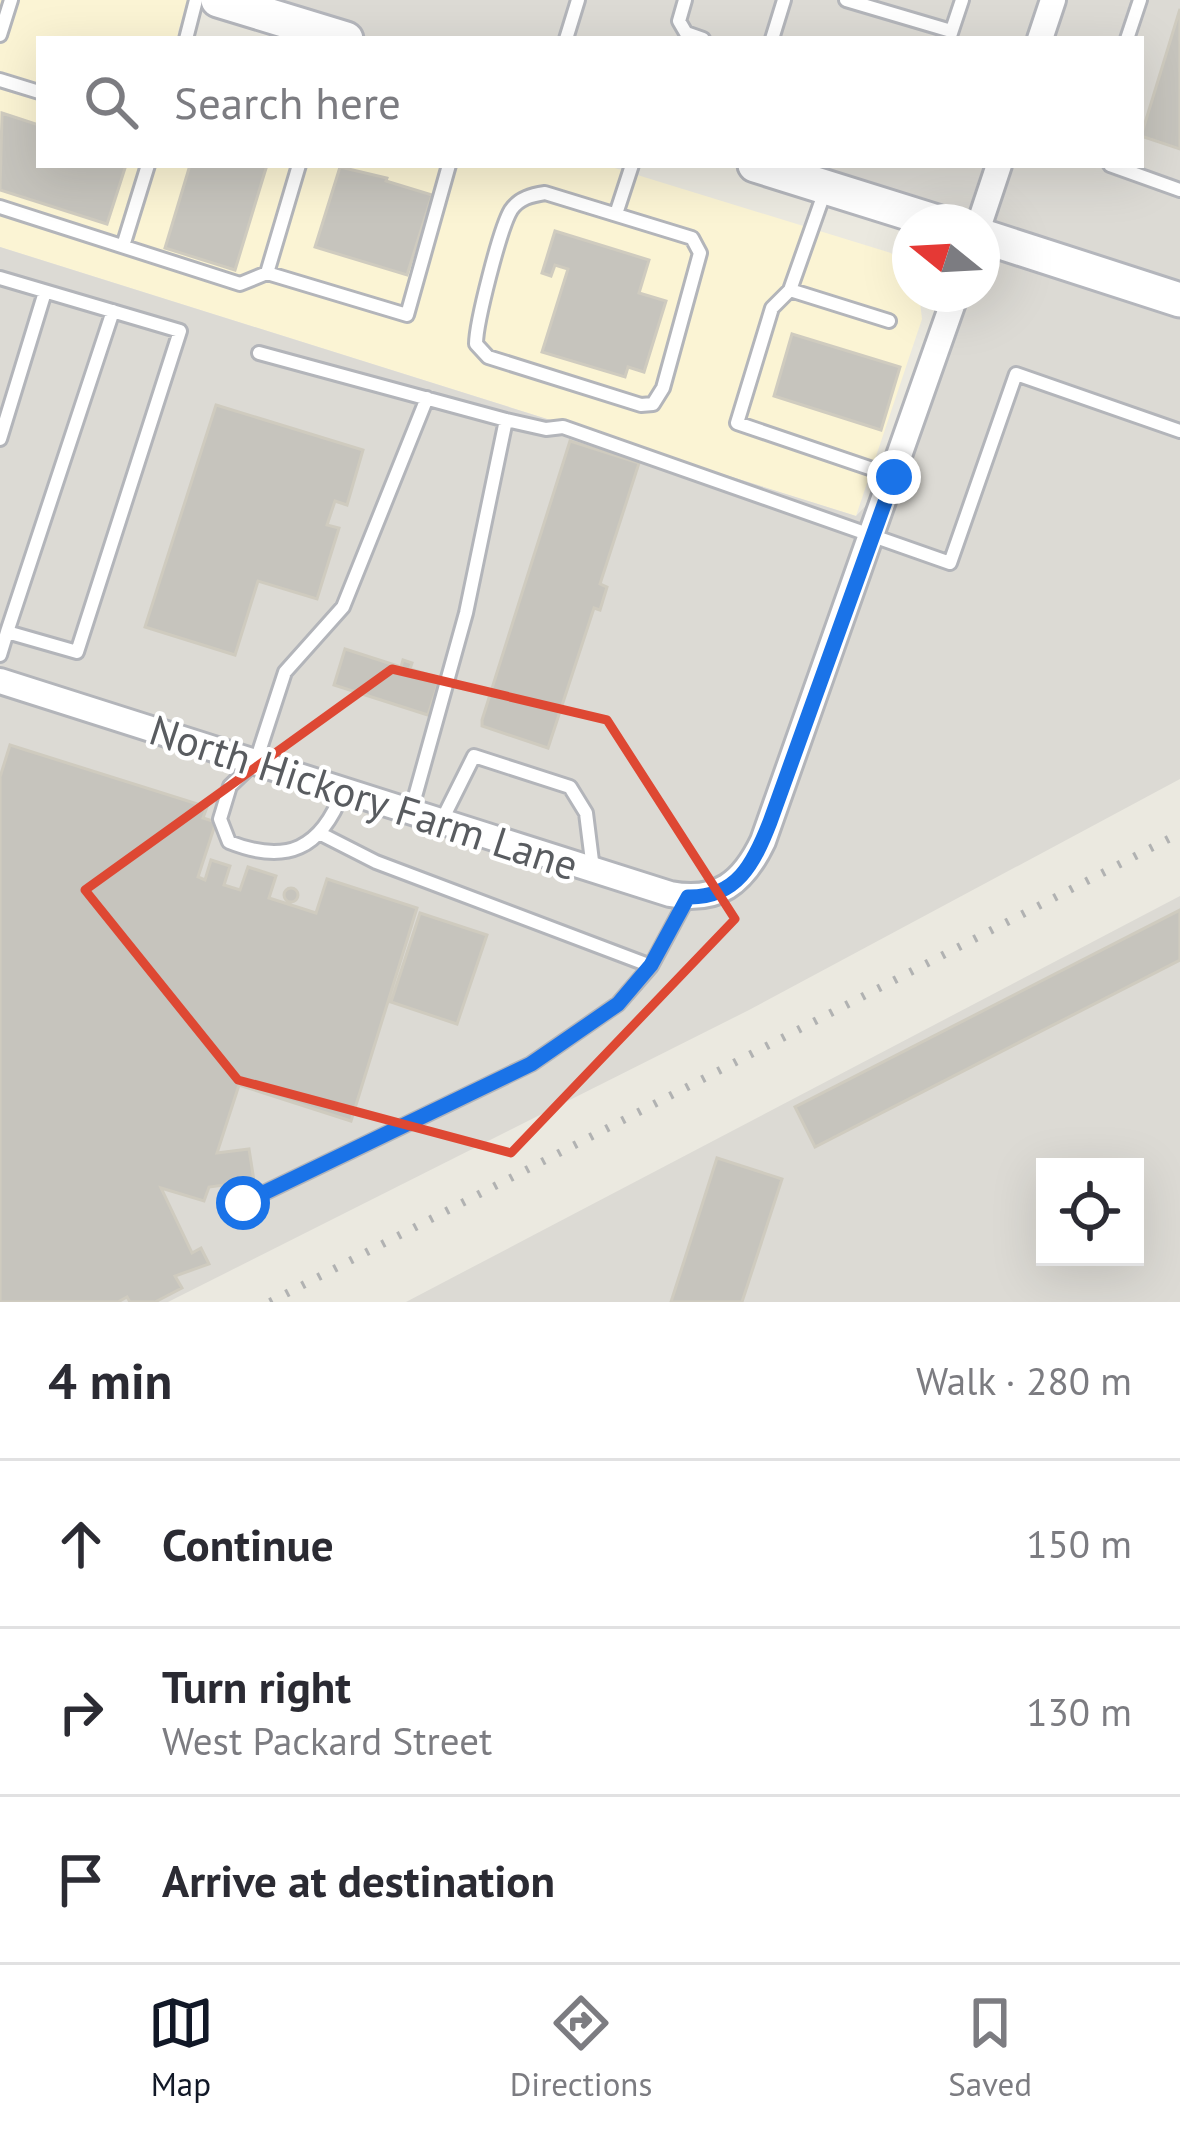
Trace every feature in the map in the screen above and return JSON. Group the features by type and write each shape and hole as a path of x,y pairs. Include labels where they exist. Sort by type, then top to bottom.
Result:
{"main road":[{"path":"218,0 336,36"},
{"path":"765,168 892,208"},
{"path":"1000,242 1180,300"}],"street":[{"path":"1041,36 1053,0"},
{"path":"986,204 998,168"},
{"path":"873,533 950,312"},
{"name":"North Hickory Farm Lane","path":"0,681 593,870 688,897 708,896 730,888 753,862 763,841 873,533"}],"lane":[{"path":"1,31 11,0"},
{"path":"187,36 196,0"},
{"path":"567,36 578,0"},
{"path":"685,0 679,21 686,33 694,36"},
{"path":"773,36 784,0"},
{"path":"846,0 950,35 962,0"},
{"path":"1128,36 1140,0"},
{"path":"0,80 36,91"},
{"path":"122,246 147,168"},
{"path":"266,273 298,168"},
{"path":"0,207 240,284 266,273 407,315 448,168"},
{"path":"616,214 631,168"},
{"path":"1118,168 1180,190"},
{"path":"826,187 790,290 772,308 737,422 894,477"},
{"path":"545,193 616,214 692,238 700,253 663,388 653,404 641,405 488,357 476,344 476,324 511,210 527,196 545,193"},
{"path":"0,278 180,332 76,652 8,632"},
{"path":"790,290 889,321"},
{"path":"0,439 45,292"},
{"path":"0,655 112,311"},
{"path":"259,353 506,420 546,429 562,427 950,563 1016,374 1180,431"},
{"path":"343,791 321,834 288,852 260,854 229,842 220,819 230,787 256,761 285,672 343,608 427,398"},
{"path":"410,812 466,613 506,420"},
{"path":"441,822 474,756 570,788 586,813 593,870"},
{"path":"321,834 376,862 651,965"},
{"path":"243,1203 531,1064 618,1004 651,965 688,897"}],"highlighted area":[{"path":"392,669 607,720 735,919 511,1153 238,1080 85,890"}],"shaded area":[{"path":"0,0 188,0 178,32 189,36 36,36 36,168 615,168 891,253 892,312 921,312 922,319 856,516 0,247"},
{"path":"218,0 1180,0 1180,779 749,1010 168,1302 0,1302 0,247 856,516 894,476 950,312 1000,312 1000,204 892,204 892,208 765,168 1144,168 1144,36 336,36"},
{"path":"1180,896 1180,1302 406,1302"}],"building":[{"path":"1180,9 1180,149 1144,137"},
{"path":"2,113 36,124 36,168 125,168 107,224 0,190"},
{"path":"189,168 266,168 235,270 165,248"},
{"path":"340,168 387,178 432,195 407,275 315,247"},
{"path":"555,231 649,260 639,293 666,301 644,372 628,367 625,377 542,352 568,269 555,265 551,276 542,273"},
{"path":"792,334 900,367 881,430 774,396"},
{"path":"216,405 363,450 347,505 335,501 327,525 339,528 317,599 258,581 235,655 145,627"},
{"path":"570,441 639,463 600,584 607,587 600,610 594,608 548,748 482,726 482,720"},
{"path":"345,649 401,667 403,660 412,663 410,669 440,678 428,715 334,685"},
{"path":"10,745 207,807 203,818 216,822 198,877 205,880 211,860 230,866 224,885 240,890 248,867 276,876 269,898 316,913 327,879 417,908 351,1121 239,1085 217,1153 249,1149 254,1181 209,1187 204,1201 161,1188 192,1253 201,1248 209,1264 175,1276 182,1288 155,1302 130,1302 127,1297 118,1302 0,1302 0,777"},
{"path":"291,888 298,895 291,902 284,895"},
{"path":"1180,910 1180,960 815,1147 795,1107"},
{"path":"420,913 487,935 457,1024 391,1002"},
{"path":"717,1158 782,1179 742,1302 671,1302"}],"railway":[{"path":"270,1302 1180,833"}],"route":[{"path":"243,1203 531,1064 618,1004 651,965 688,897 730,888 742,877 770,822 894,477"}]}
